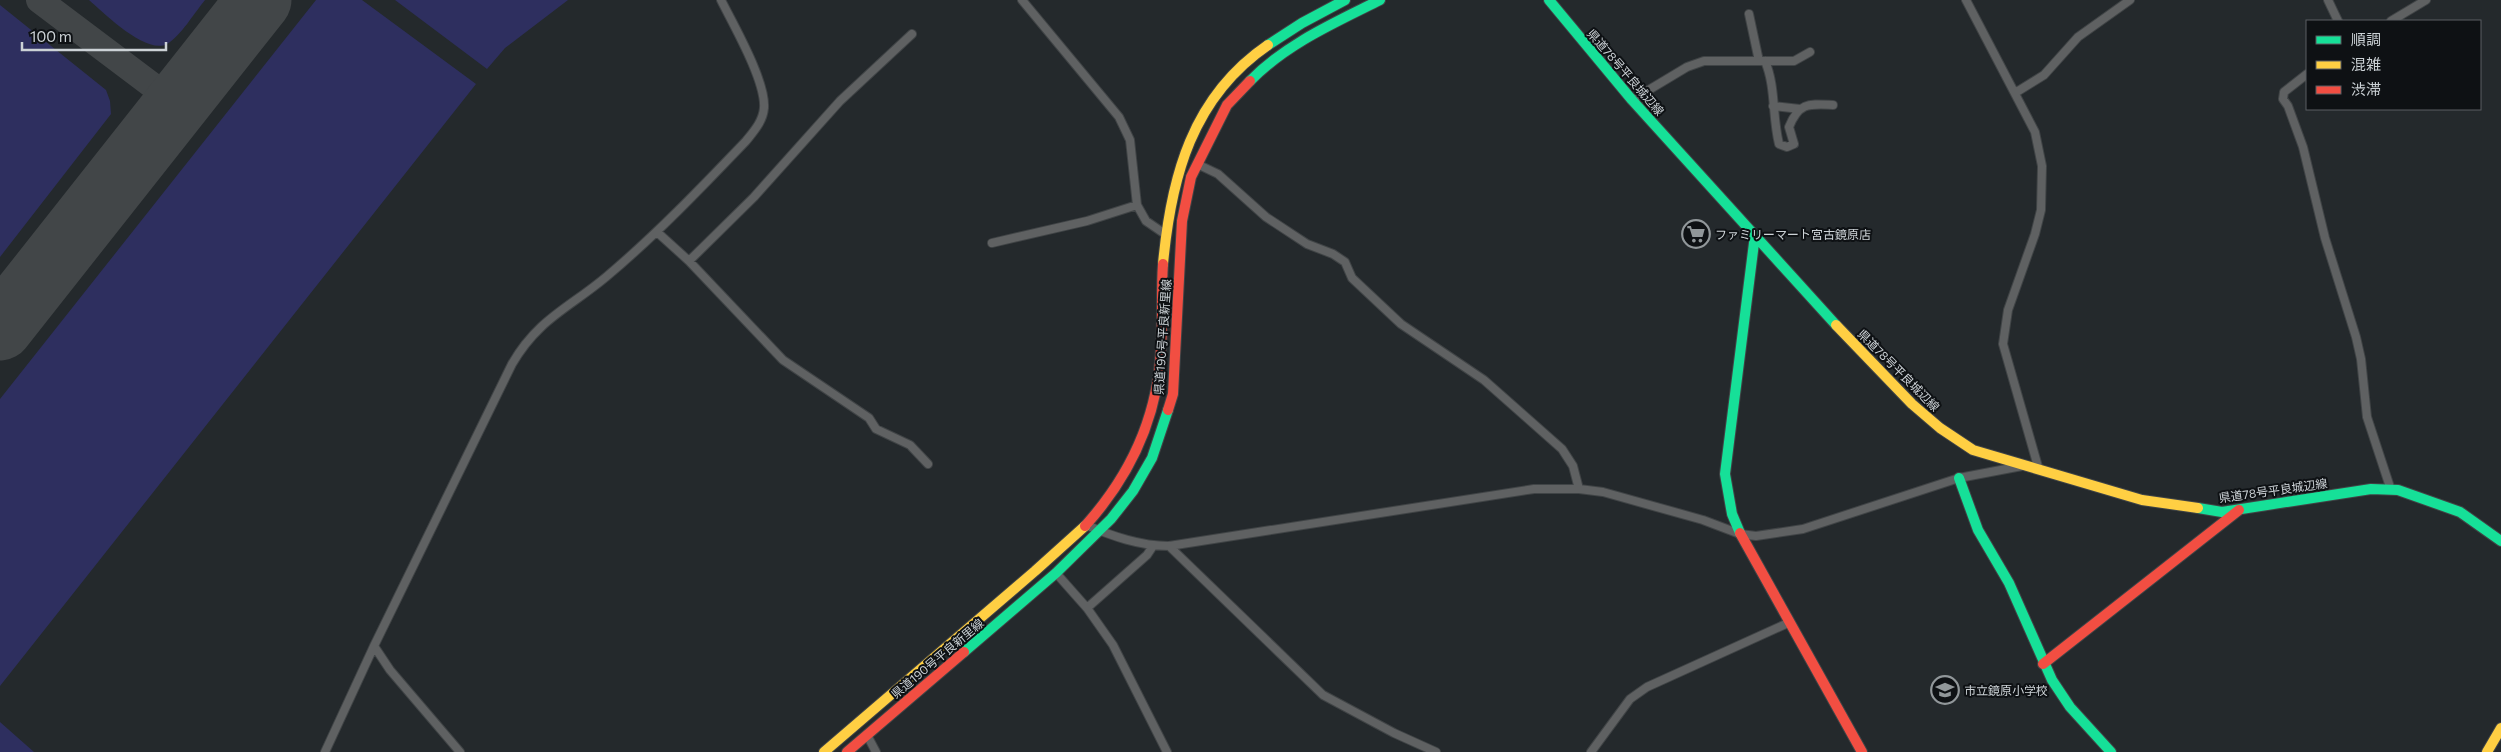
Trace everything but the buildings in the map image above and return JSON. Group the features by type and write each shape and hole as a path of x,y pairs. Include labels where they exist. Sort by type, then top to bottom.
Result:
{"main road":[{"name":"県道190号平良新里線","path":"824,752 1086,525 1123,478 1142,443 1159,382 1162,358 1167,215 1186,144 1202,114 1226,82 1249,59 1274,40 1345,0"},
{"name":"県道190号平良新里線","path":"847,752 1056,573 1100,531 1133,491 1152,458 1173,394 1182,221 1191,177 1197,164 1227,105 1266,65 1315,32 1380,0"},
{"name":"県道78号平良城辺線","path":"1548,0 1632,100 1843,332 1912,404 1940,428 1974,450 2142,500 2222,512 2371,489 2398,490 2460,512 2501,542"},
{"path":"1755,235 1725,474 1732,514 1740,534 1788,624 1862,752"},
{"path":"1959,478 1978,530 2009,582 2043,664 2070,707 2111,752"},
{"path":"2043,664 2239,510"},
{"path":"2487,752 2501,728"}],"street":[{"path":"325,752 374,646 524,342 552,316 605,278 657,232 746,141 759,125 764,107 761,90 754,69 721,0"},
{"path":"1022,0 1120,117 1130,140 1137,204 1146,221 1166,234"},
{"path":"1966,0 2035,132 2042,166 2041,210 2035,234 2008,310 2003,344 2039,470"},
{"path":"2015,93 2044,74 2078,37 2130,0"},
{"path":"2328,0 2338,20"},
{"path":"2392,20 2426,0"},
{"path":"1749,14 1762,61 1772,78 1773,106 1779,144 1787,147 1794,144 1790,127 1800,109 1808,104 1833,105"},
{"path":"689,261 754,197 840,101 912,34"},
{"path":"1632,100 1687,66 1704,61 1794,61 1810,52"},
{"path":"2306,75 2284,92 2283,99 2288,106 2303,147 2325,238 2356,337 2361,359 2367,417 2391,490"},
{"path":"1773,106 1800,109"},
{"path":"1197,164 1218,174 1266,217 1307,244 1333,254 1345,262 1352,278 1401,324 1484,380 1562,449 1573,466 1579,489"},
{"path":"992,243 1087,221 1137,204"},
{"path":"657,232 689,261 783,360 869,418 876,429 910,445 928,464"},
{"path":"1086,525 1100,531 1153,546 1169,546 1534,489 1579,489 1603,492 1703,520 1740,534 1756,536 1803,529 1959,478 2024,466"},
{"path":"1087,608 1147,555 1153,546"},
{"path":"1169,546 1324,695 1385,729 1436,752"},
{"path":"1056,573 1087,608 1113,645 1167,752"},
{"path":"1591,752 1630,699 1647,687 1788,624"},
{"path":"374,646 390,670 460,752"},
{"path":"867,735 876,752"}],"shaded area":[{"path":"89,0 205,0 172,41 158,46 148,44 126,31"},
{"path":"316,0 362,0 476,84 0,686 0,399"},
{"path":"395,0 568,0 505,48 487,69"},
{"path":"0,5 106,90 110,101 111,114 0,257"},
{"path":"0,722 34,752 0,752"}],"taxiway":[{"path":"39,0 177,104"}],"runway":[{"path":"0,328 259,0"}],"traffic: fast":[{"path":"1268,45 1302,23 1345,0"},
{"path":"1250,81 1279,56 1311,35 1380,0"},
{"path":"1549,0 1632,100 1836,325"},
{"path":"1740,533 1732,514 1725,474 1755,235"},
{"path":"964,652 1056,573 1111,519 1133,491 1152,458 1168,410"},
{"path":"1959,478 1978,530 2009,583 2052,680 2070,707 2111,752"},
{"path":"2198,508 2222,512 2371,489 2398,490 2460,512 2501,541"}],"traffic: slow":[{"path":"1163,264 1172,200 1190,141 1203,114 1221,89 1242,66 1268,45"},
{"path":"1836,325 1912,404 1940,428 1973,450 2142,500 2198,508"},
{"path":"824,752 1085,526"},
{"path":"2487,752 2501,728"}],"traffic: jam":[{"path":"1168,410 1173,394 1182,221 1191,177 1227,105 1250,81"},
{"path":"1085,526 1116,486 1139,444 1148,421 1159,373 1162,337 1163,264"},
{"path":"2043,664 2239,510"},
{"path":"1740,533 1862,752"},
{"path":"847,752 964,652"}],"place":[{"name":"ファミリーマート宮古鏡原店","path":"1696,234"},
{"name":"市立鏡原小学校","path":"1945,690"}]}
